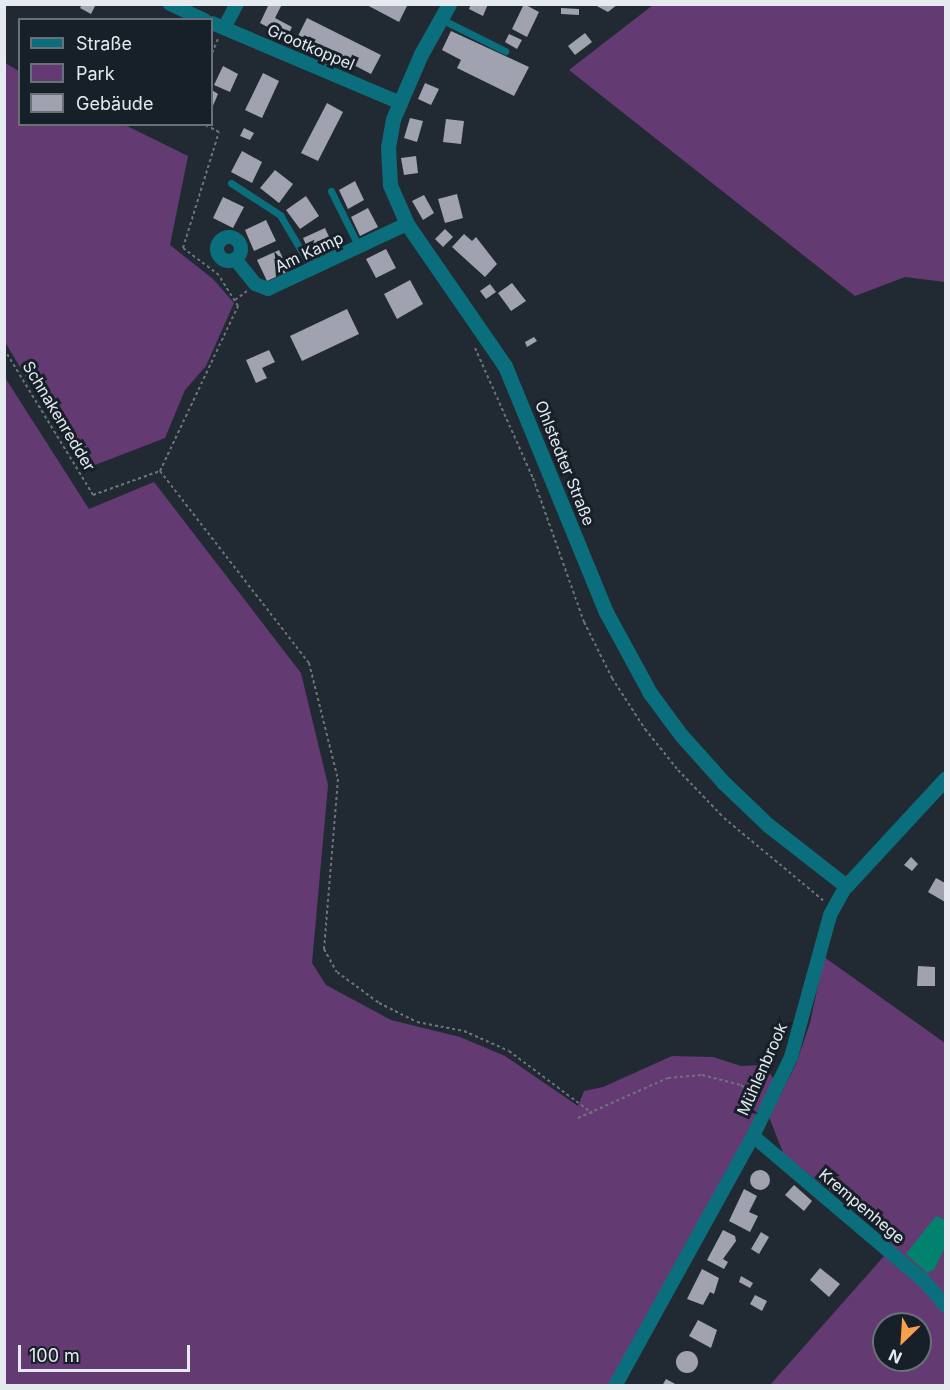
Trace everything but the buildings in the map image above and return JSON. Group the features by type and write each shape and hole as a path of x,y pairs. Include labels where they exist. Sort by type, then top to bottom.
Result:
{"street":[{"path":"170,4 200,18"},
{"path":"218,25 237,4"},
{"name":"Ohlstedter Straße","path":"449,4 398,102 390,128 387,170 395,201 407,224 505,366 606,612 651,693 681,735 724,783 768,825 846,886"},
{"name":"Grootkoppel","path":"218,25 398,102"},
{"name":"Am Kamp","path":"234,259 262,289 312,270 407,224"},
{"name":"Mühlenbrook","path":"615,1386 753,1136 797,1041 833,905 846,886 945,778"},
{"name":"Krempenhege","path":"753,1136 917,1275 945,1306"}],"lane":[{"path":"441,19 505,51"},
{"path":"231,183 280,214 312,270"},
{"path":"331,191 359,247"}],"path":[{"path":"213,48 218,25"},
{"path":"208,126 219,132 183,248 219,275 238,306 160,471 309,663 338,779 324,949 337,972 379,1003 417,1022 464,1031 509,1051 592,1113"},
{"name":"Schnakenredder","path":"4,349 93,495 160,471"},
{"path":"578,1118 668,1078 702,1075 741,1085 766,1106"}],"green space":[{"path":"653,5 945,5 945,282 905,277 855,296 569,70"},
{"path":"5,63 18,70 18,126 127,126 188,156 170,245 213,279 234,303 206,366 185,390 165,438 82,470 5,342"},
{"path":"4,376 89,509 154,482 301,673 328,785 312,963 326,985 391,1020 460,1037 505,1056 578,1106 584,1091 603,1087 672,1056 713,1057 741,1066 763,1065 774,1079 774,1100 611,1385 5,1385"},
{"path":"824,957 945,1043 945,1385 770,1385 893,1246 872,1223 784,1155 769,1117 796,1064 810,1023"}],"shaded area":[{"path":"936,1216 945,1220 945,1247 934,1270 927,1273 906,1254"}]}
